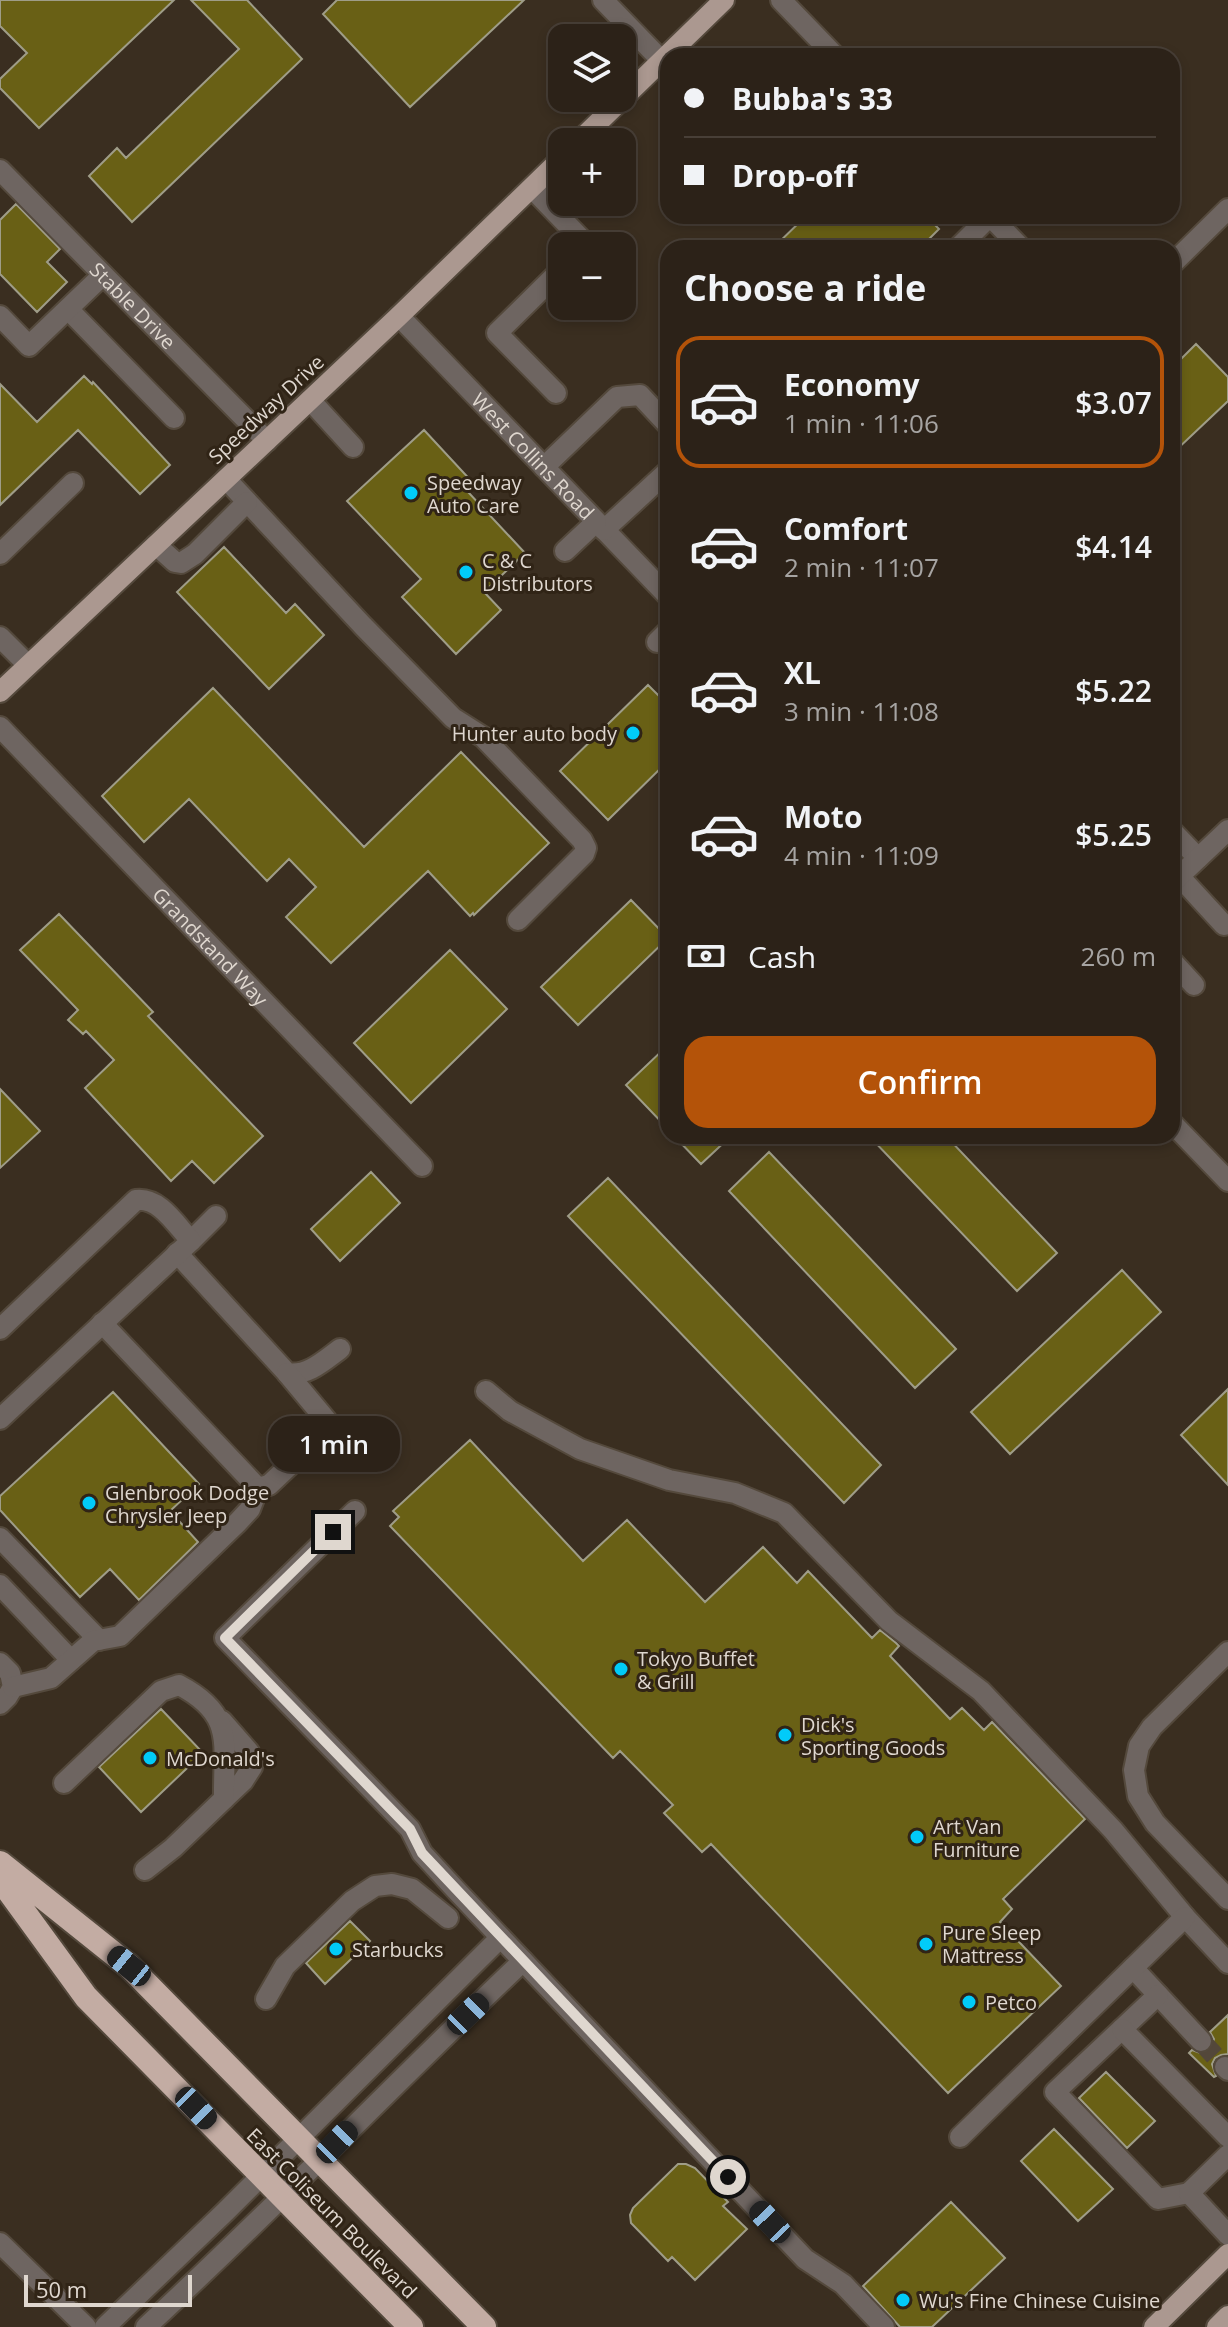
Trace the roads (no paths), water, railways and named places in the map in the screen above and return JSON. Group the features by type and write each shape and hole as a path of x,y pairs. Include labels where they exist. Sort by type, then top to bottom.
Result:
{"highway":[{"name":"East Coliseum Boulevard","path":"0,1863 129,1966 484,2327"},
{"name":"East Coliseum Boulevard","path":"0,1879 86,1997 411,2327"}],"main road":[{"path":"675,48 724,0"},
{"path":"593,128 660,63"},
{"name":"Speedway Drive","path":"0,692 548,172"},
{"path":"1154,2327 1228,2254"},
{"path":"1217,2327 1228,2316"}],"street":[{"path":"603,0 660,59"},
{"path":"781,0 827,48"},
{"name":"Stable Drive","path":"0,170 267,441"},
{"path":"532,188 574,232"},
{"path":"1180,256 1228,209"},
{"path":"966,240 982,224"},
{"path":"998,224 1013,240"},
{"path":"0,316 29,346 103,275"},
{"path":"548,283 497,333 556,393"},
{"path":"68,309 174,418"},
{"name":"West Collins Road","path":"399,316 600,526 660,581"},
{"path":"544,467 617,397 640,395 660,416"},
{"path":"310,400 353,447"},
{"path":"565,551 660,477"},
{"path":"226,479 442,707 483,737 582,840 586,848 584,854 518,920"},
{"path":"0,554 73,483"},
{"path":"156,545 175,562 185,561 247,502"},
{"path":"0,637 28,665"},
{"name":"Grandstand Way","path":"0,727 422,1166"},
{"path":"1180,876 1228,830"},
{"path":"1180,839 1198,858"},
{"path":"1180,884 1224,925"},
{"path":"1180,970 1194,985"},
{"path":"1180,1131 1228,1181"},
{"path":"0,1329 136,1200 146,1199 159,1206 184,1247 327,1421 323,1434 313,1444 269,1485 258,1488"},
{"path":"0,1419 216,1216"},
{"path":"102,1323 258,1488"},
{"path":"287,1373 297,1375 317,1366 340,1349"},
{"path":"486,1391 510,1411 580,1449 669,1480 735,1493 784,1513 889,1621 981,1691 1113,1830 1185,1917 1228,1963"},
{"path":"13,1687 51,1678 93,1641 120,1636 250,1509 258,1488"},
{"path":"355,1511 225,1638 410,1829 422,1853 500,1938 805,2259 843,2284 884,2327"},
{"path":"0,1538 99,1640"},
{"path":"0,1585 71,1660"},
{"path":"1228,1652 1152,1727 1139,1746 1134,1770 1138,1796 1155,1823 1228,1899"},
{"path":"0,1663 10,1673 13,1687 0,1704"},
{"path":"64,1783 161,1691 179,1685 198,1695 249,1752 252,1767 243,1781 173,1848 145,1870"},
{"path":"217,1716 225,1735 224,1799"},
{"path":"266,1999 285,1966 352,1901 375,1886 392,1884 412,1889 448,1918"},
{"path":"960,2137 1185,1917"},
{"path":"105,2327 500,1938"},
{"path":"146,2327 244,2237 389,2089 523,1961"},
{"path":"1133,1968 1201,2041"},
{"path":"1158,1995 1055,2092 1158,2199 1189,2193 1228,2155"},
{"path":"1122,2029 1228,2137"},
{"path":"1189,2193 1228,2235"},
{"path":"0,2243 86,2327"}],"tunnel":[{"path":"1201,2041 1225,2067"}],"place":[{"name":"Speedway Auto Care","path":"411,493"},
{"name":"C & C Distributors","path":"466,572"},
{"name":"Hunter auto body","path":"633,733"},
{"name":"Glenbrook Dodge Chrysler Jeep","path":"89,1503"},
{"name":"Tokyo Buffet & Grill","path":"621,1669"},
{"name":"Dick's Sporting Goods","path":"785,1735"},
{"name":"McDonald's","path":"150,1758"},
{"name":"Art Van Furniture","path":"917,1837"},
{"name":"Pure Sleep Mattress","path":"926,1944"},
{"name":"Starbucks","path":"336,1949"},
{"name":"Petco","path":"969,2002"},
{"name":"Wu's Fine Chinese Cuisine","path":"903,2300"}]}
